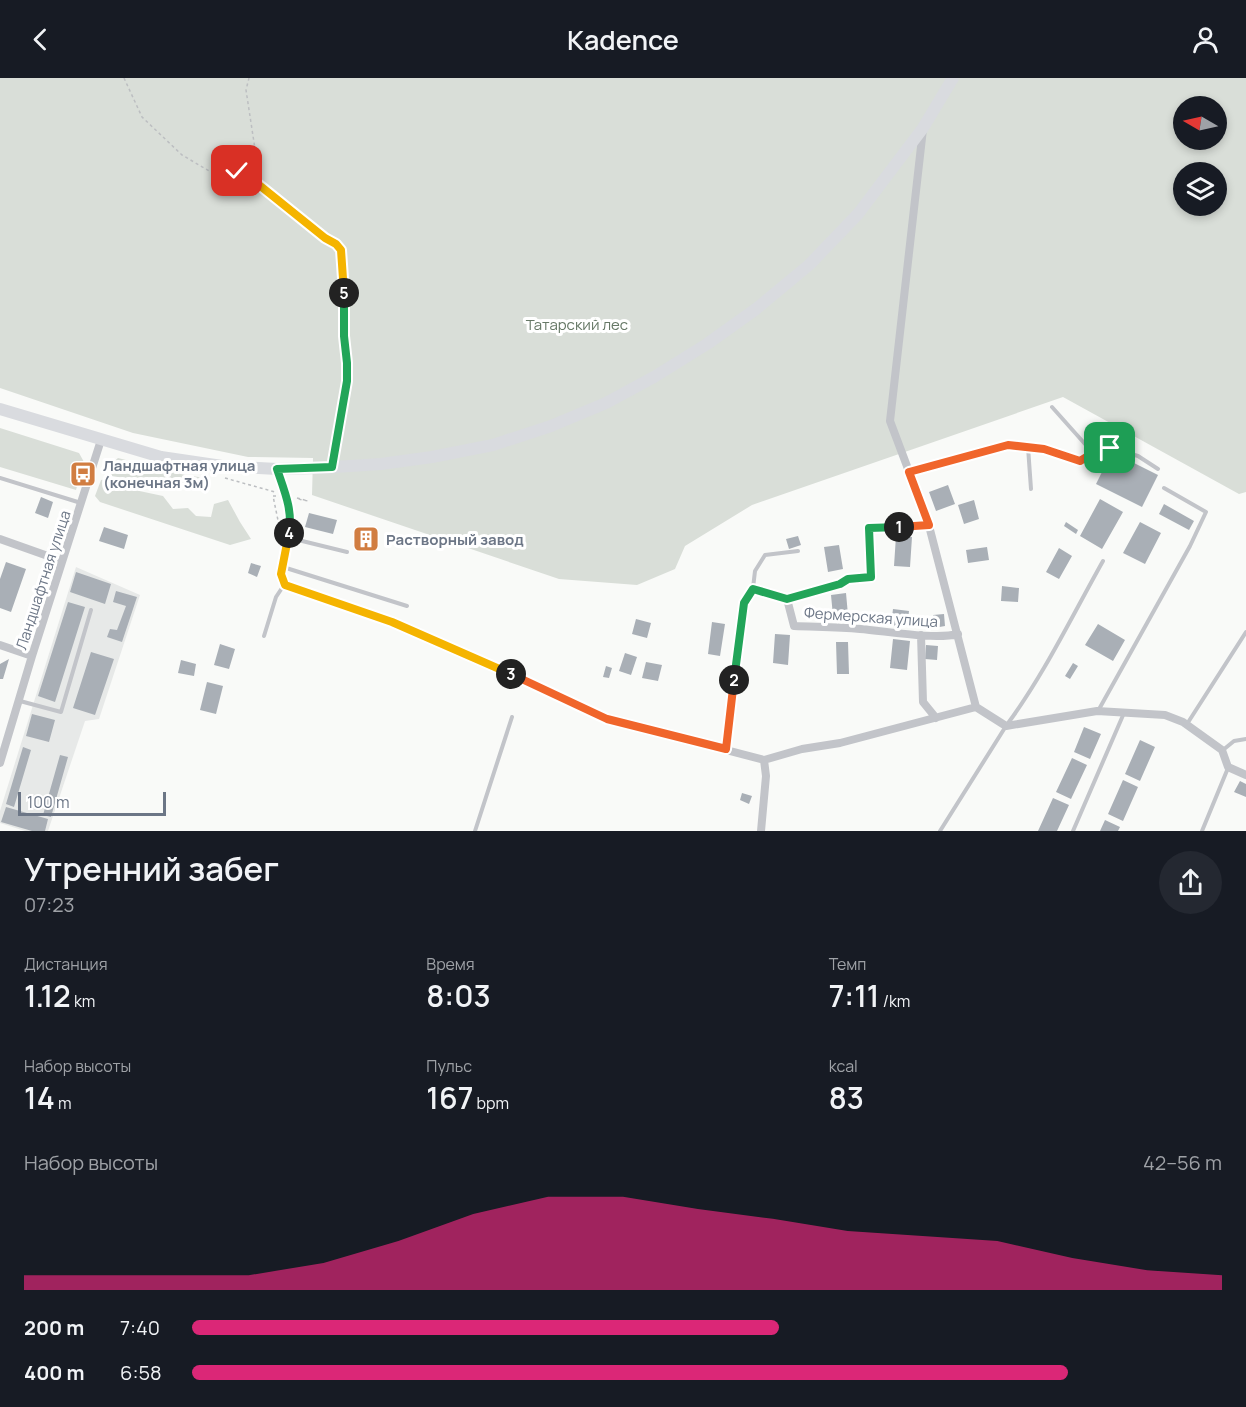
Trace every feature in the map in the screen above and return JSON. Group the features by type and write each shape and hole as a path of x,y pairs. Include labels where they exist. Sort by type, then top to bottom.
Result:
{"main road":[{"path":"0,409 161,457 222,466 277,469 381,464 432,457 493,445 551,426 606,403 654,377 756,309 809,265 858,214 923,128 953,78"}],"street":[{"path":"923,128 890,422 929,525 976,707 1006,726 1097,711 1165,715 1187,724 1222,750 1228,767 1246,775"},
{"name":"Ландшафтная улица","path":"0,763 102,440"},
{"path":"277,469 292,520 284,537 281,574 285,585 392,622 541,687 607,719 764,760 802,749 840,743 976,707"},
{"path":"0,539 62,561"},
{"path":"726,749 744,603 753,589"},
{"name":"Фермерская улица","path":"753,589 787,599 794,626 856,628 921,635 958,634"},
{"path":"921,635 923,702 936,718"},
{"path":"0,645 32,656"},
{"path":"761,831 766,776 764,760"}],"lane":[{"path":"1052,407 1093,453"},
{"path":"909,472 1008,445 1044,449 1080,461 1098,450 1110,448 1138,456 1158,469"},
{"path":"1028,447 1031,489"},
{"path":"0,478 82,503"},
{"path":"1097,711 1190,546 1206,512 1164,488"},
{"path":"787,599 840,584 848,579 871,577 869,528 929,525"},
{"path":"284,537 347,552"},
{"path":"753,589 755,571 765,555 798,551"},
{"path":"940,831 1038,678 1104,561"},
{"path":"282,567 407,606"},
{"path":"264,636 276,597 285,585"},
{"path":"19,701 61,712 91,610"},
{"path":"1187,724 1246,632"},
{"path":"1073,831 1124,713"},
{"path":"475,831 512,717"},
{"path":"1222,750 1234,741 1246,739"},
{"path":"1202,831 1228,767"}],"path":[{"path":"124,78 142,117 182,155 211,172 225,174 249,166 255,149 246,90 249,78"},
{"path":"237,171 253,180 341,250 347,381 332,467"},
{"path":"220,477 275,492"},
{"path":"284,537 273,496 285,497"}],"shaded area":[{"path":"76,567 140,595 99,719 85,721 48,831 25,831 0,823 0,811"}],"green space":[{"name":"Татарский лес","path":"0,78 1246,78 1246,492 1239,494 1063,397 752,505 685,546 675,569 637,585 559,579 312,495 313,458 248,457 133,433 0,388"},
{"path":"0,428 79,453 84,462 76,490 0,467"},
{"path":"118,458 205,478 202,488 182,488 112,476 109,466"},
{"path":"107,479 111,485 163,496 173,509 188,508 196,516 211,517 214,504 228,500 251,539 230,545 100,502 95,496 101,480"}],"building":[{"path":"1112,452 1158,475 1142,507 1096,484"},
{"path":"948,485 955,504 936,511 929,492"},
{"path":"41,497 53,502 48,518 35,513"},
{"path":"1100,499 1123,512 1102,549 1080,536"},
{"path":"974,500 979,519 964,524 958,505"},
{"path":"1164,504 1194,521 1189,530 1159,514"},
{"path":"309,513 337,520 333,534 305,527"},
{"path":"1066,522 1078,530 1076,534 1064,526"},
{"path":"1140,522 1161,533 1145,564 1123,553"},
{"path":"104,527 128,535 124,549 99,541"},
{"name":"Растворный завод","path":"360,528 376,533 371,550 355,545"},
{"path":"798,536 801,545 789,549 786,539"},
{"path":"896,536 912,537 910,567 894,566"},
{"path":"839,545 843,569 828,572 824,547"},
{"path":"987,547 989,560 968,563 966,550"},
{"path":"1059,548 1072,556 1059,579 1046,572"},
{"path":"6,562 26,569 11,612 0,608 0,579"},
{"path":"251,563 261,566 257,577 248,573"},
{"path":"76,572 111,584 105,604 70,592"},
{"path":"1002,586 1019,588 1018,602 1001,601"},
{"path":"116,591 137,597 122,642 107,637 110,629 117,630 126,606 113,602"},
{"path":"846,593 848,615 833,616 831,595"},
{"path":"68,602 85,607 55,702 38,696"},
{"path":"893,609 909,611 907,627 891,625"},
{"path":"944,614 945,626 934,628 933,615"},
{"path":"636,619 651,623 647,638 632,634"},
{"path":"712,622 725,624 720,656 708,654"},
{"path":"1098,624 1125,640 1113,661 1085,645"},
{"path":"775,634 790,635 788,665 773,663"},
{"path":"893,639 910,641 907,670 890,668"},
{"path":"836,642 848,642 849,674 837,674"},
{"path":"220,644 235,649 229,669 214,665"},
{"path":"926,645 938,646 937,660 925,659"},
{"path":"91,652 114,659 95,715 73,708"},
{"path":"625,653 637,657 631,675 619,671"},
{"path":"9,659 3,679 0,679 0,664"},
{"path":"181,660 196,664 194,676 178,673"},
{"path":"646,662 662,665 658,681 642,678"},
{"path":"1073,663 1078,666 1070,679 1065,676"},
{"path":"606,666 612,668 609,678 603,677"},
{"path":"207,682 223,686 216,714 200,710"},
{"path":"32,714 55,720 49,742 26,736"},
{"path":"1084,727 1101,734 1090,759 1074,752"},
{"path":"1140,740 1155,747 1140,781 1125,774"},
{"path":"23,747 31,750 14,807 6,804"},
{"path":"60,755 68,757 51,817 43,815"},
{"path":"1072,758 1087,765 1071,799 1056,792"},
{"path":"1123,780 1138,787 1123,821 1108,814"},
{"path":"1240,781 1246,784 1246,797 1234,792"},
{"path":"742,793 752,796 749,804 740,800"},
{"path":"1053,798 1069,805 1057,831 1038,831"},
{"path":"6,807 48,819 45,831 32,831 1,822"},
{"path":"1105,820 1120,827 1118,831 1100,831"}],"place":[{"name":"Ландшафтная улица (конечная 3м)","path":"83,474"},
{"name":"Растворный завод","path":"366,539"}],"route":[{"path":"237,171 253,180 325,238 336,244 341,250 342,258 347,381 332,467 277,469 292,520 281,574 285,585 392,622 541,687 607,719 726,749 744,603 753,589 787,599 840,584 848,579 871,577 869,528 929,525 909,472 1008,445 1044,449 1080,461 1098,450 1110,448"}]}
